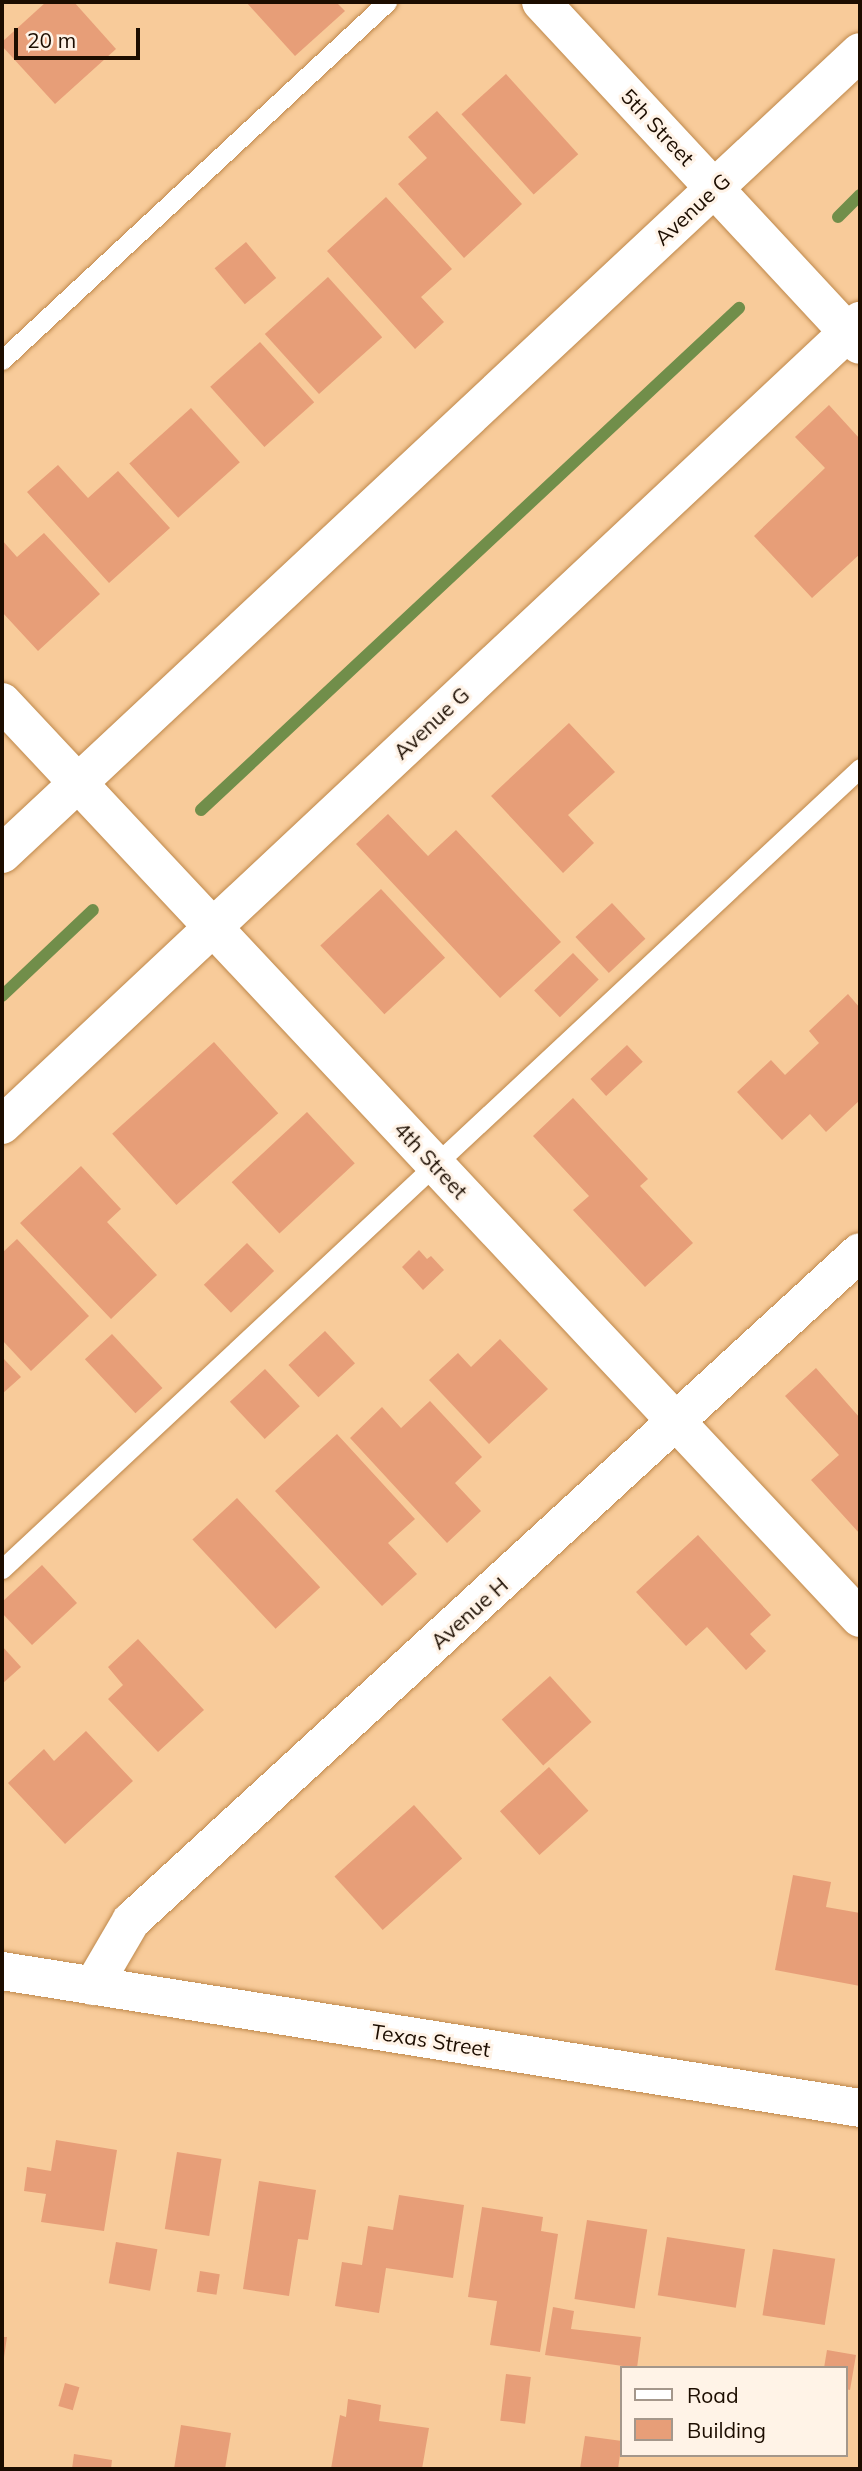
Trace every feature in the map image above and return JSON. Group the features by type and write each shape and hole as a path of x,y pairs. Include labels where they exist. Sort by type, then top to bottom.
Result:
{"street":[{"name":"5th Street","path":"541,2 714,188 856,333"},
{"name":"Avenue G","path":"2,854 860,52"},
{"name":"Avenue G","path":"2,1125 856,333"},
{"name":"4th Street","path":"2,702 860,1618"},
{"name":"Avenue H","path":"93,1986 131,1921 677,1423 860,1252"},
{"name":"Texas Street","path":"2,1971 860,2108"}],"lane":[{"path":"2,360 387,2"},
{"path":"2,1569 860,768"}],"building":[{"path":"46,2 74,2 116,49 55,104 2,46 2,42"},
{"path":"246,2 336,2 345,11 295,56"},
{"path":"506,74 578,154 534,194 461,114"},
{"path":"437,111 522,204 464,258 398,184 427,158 408,137"},
{"path":"386,197 452,269 421,297 444,322 415,349 327,251"},
{"path":"246,242 276,278 245,304 215,268"},
{"path":"328,277 382,337 319,394 265,334"},
{"path":"260,342 314,402 264,447 210,387"},
{"path":"829,405 860,439 860,554 812,598 754,536 825,468 795,437"},
{"path":"191,408 240,462 178,518 129,464"},
{"path":"58,465 88,498 118,471 170,528 109,583 27,492"},
{"path":"44,533 100,594 38,651 2,612 2,540 17,557"},
{"path":"569,723 615,772 568,815 594,843 563,873 491,796"},
{"path":"388,814 428,856 456,830 561,942 500,998 356,844"},
{"path":"381,889 445,958 384,1014 320,946"},
{"path":"612,903 645,939 609,973 575,937"},
{"path":"573,953 599,980 560,1017 534,991"},
{"path":"848,994 860,1008 860,1100 826,1132 810,1114 782,1140 737,1092 771,1060 785,1075 819,1043 809,1031"},
{"path":"214,1042 278,1113 176,1205 112,1134"},
{"path":"627,1045 643,1062 606,1096 590,1079"},
{"path":"573,1098 648,1179 640,1186 693,1243 645,1287 573,1210 589,1196 533,1136"},
{"path":"307,1112 355,1163 279,1233 232,1182"},
{"path":"81,1166 121,1209 107,1222 157,1275 111,1319 20,1223"},
{"path":"17,1239 89,1316 31,1371 2,1340 2,1253"},
{"path":"247,1243 274,1271 231,1313 204,1285"},
{"path":"419,1250 427,1259 431,1256 444,1270 423,1290 402,1267"},
{"path":"325,1331 355,1363 318,1397 288,1365"},
{"path":"112,1334 162,1388 135,1413 85,1359"},
{"path":"500,1339 548,1389 489,1444 429,1380 458,1353 471,1367"},
{"path":"2,1357 21,1377 2,1394"},
{"path":"816,1368 860,1418 860,1534 811,1480 839,1455 785,1396"},
{"path":"265,1369 300,1406 265,1439 230,1402"},
{"path":"430,1401 482,1457 455,1483 481,1511 447,1543 350,1438 382,1407 401,1428"},
{"path":"337,1434 415,1519 388,1543 417,1574 382,1606 275,1491"},
{"path":"237,1498 320,1587 276,1629 192,1540"},
{"path":"698,1535 771,1615 750,1634 766,1651 746,1670 707,1627 686,1646 636,1592"},
{"path":"42,1565 77,1603 32,1645 2,1613 2,1602"},
{"path":"138,1639 204,1710 158,1752 108,1699 123,1685 108,1667"},
{"path":"2,1646 21,1667 2,1684"},
{"path":"550,1676 591,1722 543,1766 502,1719"},
{"path":"86,1731 133,1781 65,1844 8,1783 44,1749 54,1761"},
{"path":"549,1767 588,1811 539,1855 500,1811"},
{"path":"414,1805 462,1859 383,1930 334,1877"},
{"path":"793,1875 831,1882 826,1907 860,1913 860,1986 775,1970"},
{"path":"56,2140 117,2150 104,2231 41,2222 46,2194 24,2191 27,2167 51,2171"},
{"path":"177,2152 221,2159 209,2236 165,2229"},
{"path":"259,2181 316,2190 308,2240 298,2239 289,2296 243,2289"},
{"path":"399,2195 464,2205 453,2278 386,2268 379,2313 335,2306 342,2262 362,2265 368,2226 393,2230"},
{"path":"482,2207 543,2217 541,2231 558,2234 540,2352 490,2345 497,2301 468,2297"},
{"path":"587,2220 647,2230 635,2309 574,2299"},
{"path":"667,2237 745,2249 736,2308 658,2295"},
{"path":"116,2242 157,2249 150,2291 109,2283"},
{"path":"773,2249 835,2259 825,2325 763,2315"},
{"path":"200,2271 220,2274 216,2295 197,2292"},
{"path":"553,2307 574,2311 571,2329 641,2337 637,2366 545,2355"},
{"path":"2,2337 7,2337 3,2364 2,2364"},
{"path":"827,2350 856,2355 850,2390 848,2366 824,2366"},
{"path":"506,2374 531,2377 525,2424 500,2421"},
{"path":"65,2383 79,2387 73,2410 58,2406"},
{"path":"348,2399 381,2405 379,2421 429,2428 422,2469 331,2469 340,2415 346,2417"},
{"path":"181,2425 231,2433 225,2469 174,2469"},
{"path":"585,2436 620,2441 618,2469 580,2469"},
{"path":"74,2454 112,2460 111,2469 72,2469"}],"waterway":[{"path":"838,217 860,195"},
{"path":"201,810 739,308"},
{"path":"2,996 93,910"}]}
